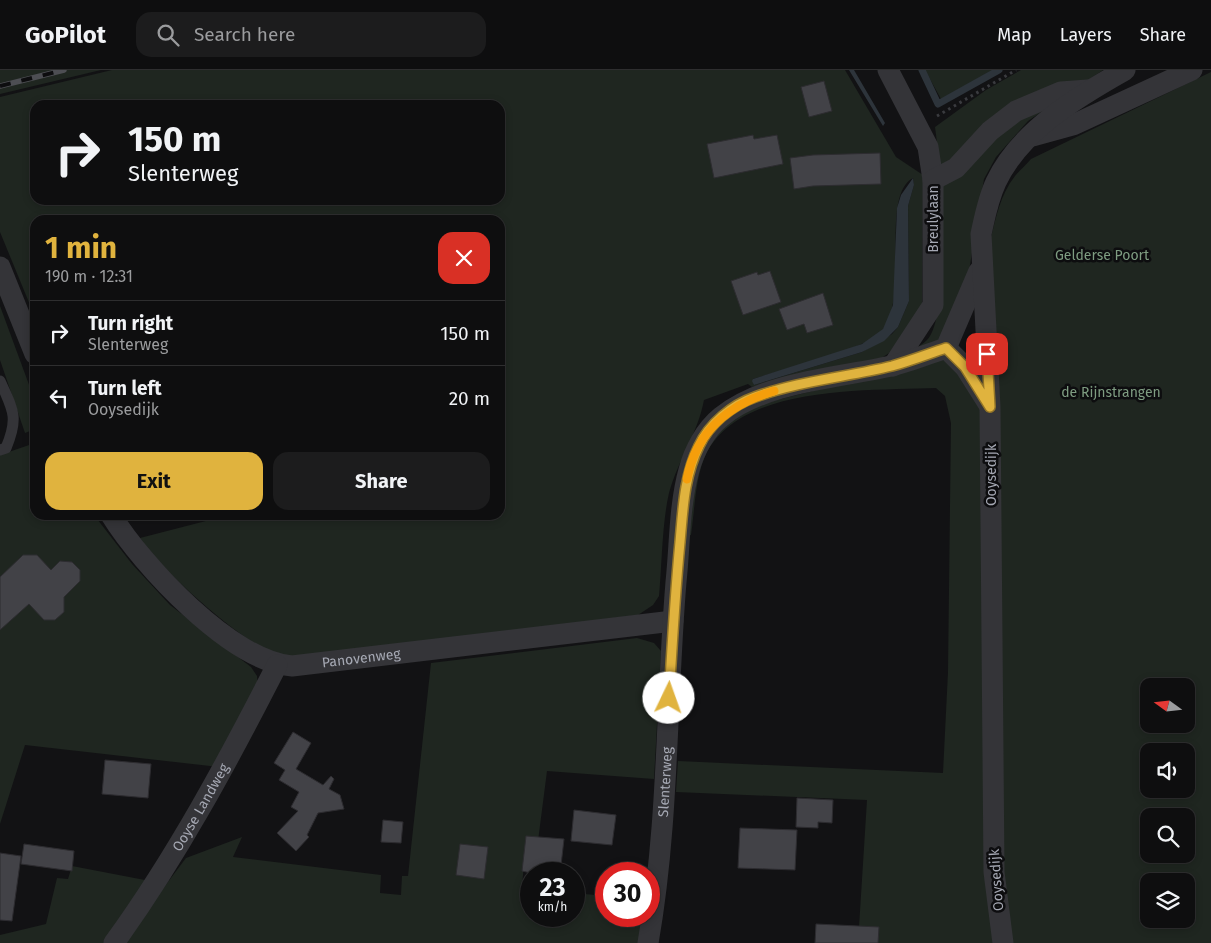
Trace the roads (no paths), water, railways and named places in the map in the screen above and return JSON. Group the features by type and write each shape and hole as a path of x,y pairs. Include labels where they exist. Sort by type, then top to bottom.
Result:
{"street":[{"name":"Breulylaan","path":"888,70 919,126 928,147 933,180 932,305 893,366"},
{"name":"Ooysedijk","path":"1003,943 994,872 990,407 981,234 987,206 996,182 1010,157 1056,112 1125,70"},
{"path":"1032,136 1073,125 1192,70"},
{"path":"933,180 956,168 990,131 1016,111 1061,92 1091,90"},
{"path":"982,264 946,348 965,367 990,407"},
{"path":"0,267 30,342"},
{"name":"Slenterweg","path":"648,943 655,902 666,755 673,622 684,495 689,469 699,444 710,428 721,417 753,397 893,366 946,348"},
{"name":"Panovenweg","path":"114,520 124,535 175,595 244,649 277,665 292,666 673,622"},
{"name":"Ooyse Landweg","path":"114,943 153,888 233,752 277,665"}],"lane":[{"path":"0,381 12,408 15,427 6,448 0,450"}],"waterway":[{"path":"922,70 938,104 999,70"}],"railway":[{"path":"0,86 64,70"}],"park label":[{"name":"Gelderse Poort","path":"1102,255"},
{"name":"de Rijnstrangen","path":"1111,392"}]}
